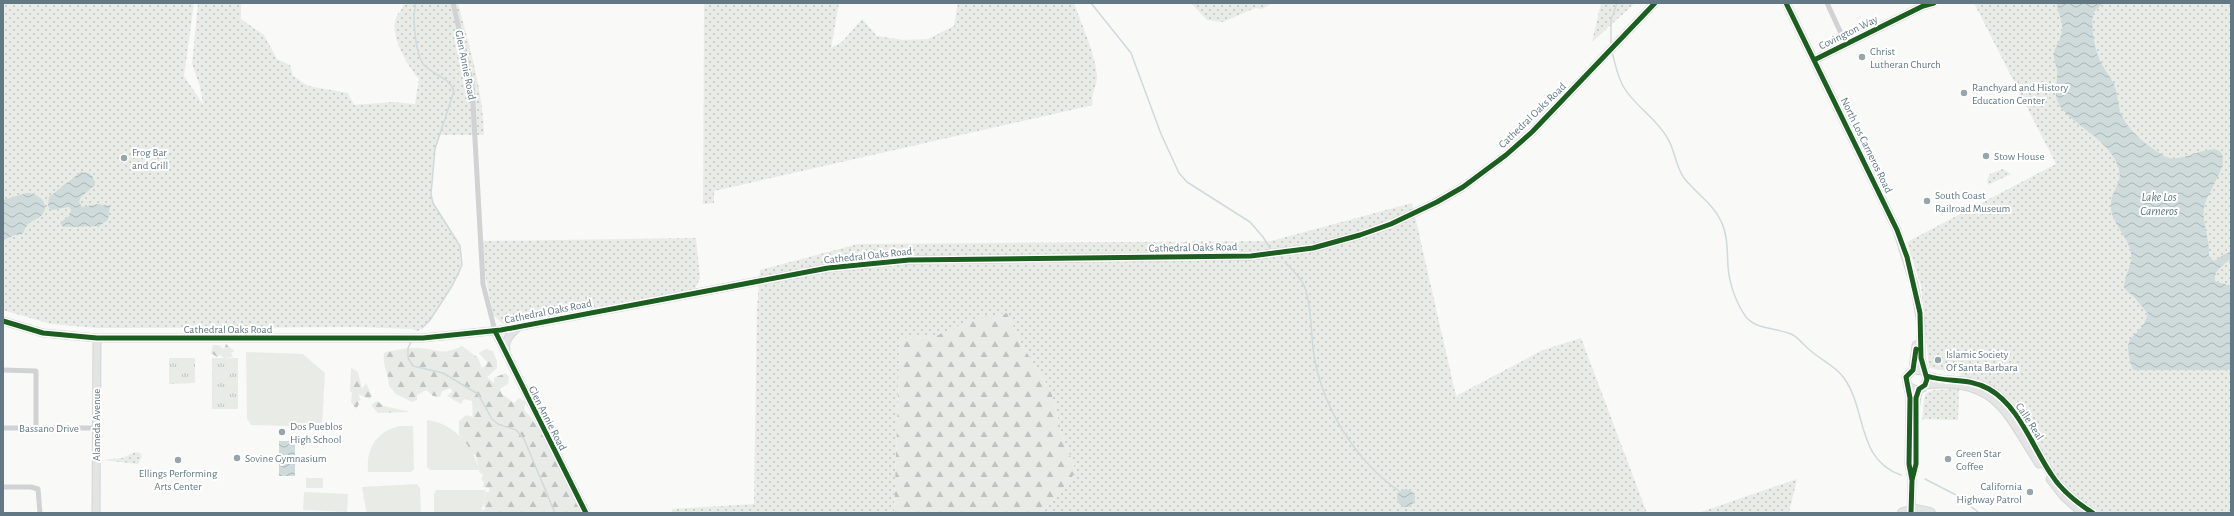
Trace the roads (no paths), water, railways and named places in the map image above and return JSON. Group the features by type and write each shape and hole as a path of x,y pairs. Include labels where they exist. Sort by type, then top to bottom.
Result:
{"highway":[{"path":"1908,512 1930,513"}],"main road":[{"name":"Cathedral Oaks Road","path":"3,322 43,332 97,338 402,339 495,331 822,269 868,263 909,260 1251,256 1293,251 1338,242 1391,224 1438,202 1485,172 1532,132 1655,3"},
{"name":"North Los Carneros Road","path":"1786,3 1897,230 1907,257 1921,323 1925,374 1922,387 1916,401 1916,464 1912,480 1908,512"},
{"name":"Covington Way","path":"1814,60 1923,5 1934,3"},
{"name":"North Los Carneros Road","path":"1912,480 1909,464 1910,387 1906,377 1913,370 1916,355 1917,301"},
{"path":"506,356 506,342 509,336 518,327"},
{"name":"Glen Annie Road","path":"495,331 506,356 586,513"},
{"name":"Alameda Avenue","path":"96,513 97,338"},
{"path":"1913,370 1925,374"},
{"name":"Calle Real","path":"1925,374 1970,381 1990,390 2000,397 2014,414 2052,475 2074,500 2093,513"},
{"name":"Calle Real","path":"1922,387 1969,386 1987,393 2010,416 2056,488 2082,513"},
{"path":"1910,387 1922,387"}],"street":[{"name":"Glen Annie Road","path":"453,3 472,85 483,284 495,331"},
{"path":"1827,3 1846,44"},
{"path":"3,370 36,371 36,428"},
{"name":"Bassano Drive","path":"3,428 96,428"},
{"path":"3,487 31,487 38,489 40,513"}],"water":[{"name":"Lake Los Carneros","path":"2057,3 2103,3 2093,13 2092,19 2095,45 2101,63 2114,84 2123,118 2138,137 2164,156 2171,158 2179,158 2211,149 2217,150 2223,157 2221,170 2206,201 2204,223 2209,244 2209,257 2214,261 2231,251 2231,259 2217,271 2215,281 2231,286 2231,370 2133,370 2129,357 2129,342 2140,329 2148,314 2135,298 2124,288 2125,279 2131,262 2131,253 2127,241 2116,223 2111,210 2113,193 2120,177 2118,166 2113,155 2105,146 2068,115 2061,108 2057,100 2057,69 2054,59 2054,52 2062,32 2062,25"},
{"path":"81,172 89,173 93,177 95,185 81,197 79,202 82,207 98,204 110,206 108,220 99,226 63,227 60,223 70,215 71,210 69,207 51,210 48,206 49,197"},
{"path":"31,193 42,200 45,207 44,212 40,217 31,221 27,225 22,234 14,235 3,241 3,200"},
{"path":"279,441 295,441 295,476 279,476"},
{"path":"1406,489 1412,492 1415,498 1412,504 1406,507 1400,504 1397,498 1400,492"}],"waterway":[{"path":"416,3 414,17 415,35 421,60 424,65 445,79 452,86 454,91 435,149 431,194 433,203 460,246 462,265 452,286 430,320 422,328"},
{"path":"1091,3 1131,53 1161,134 1179,173 1187,182 1250,222 1263,237 1271,250"},
{"path":"1611,46 1611,20 1617,3"},
{"path":"1612,52 1623,86 1633,100 1652,118 1663,132 1670,144 1681,174 1718,215 1726,237 1731,286 1739,306 1746,317 1756,325 1793,335 1841,374 1851,391 1869,446 1876,458 1887,468 1901,475"},
{"path":"1285,262 1304,284 1308,297 1315,361 1326,398 1345,434 1357,450 1384,479 1399,491"},
{"path":"411,342 408,348 408,358 413,366 443,373 478,394 492,419 498,424 516,430 524,439 555,513"},
{"path":"1925,479 1956,495 1978,512"}],"place":[{"name":"Christ Lutheran Church","path":"1862,57"},
{"name":"Ranchyard and History Education Center","path":"1964,93"},
{"name":"Stow House","path":"1986,156"},
{"name":"Frog Bar and Grill","path":"124,158"},
{"name":"South Coast Railroad Museum","path":"1927,201"},
{"name":"Islamic Society Of Santa Barbara","path":"1938,360"},
{"name":"Dos Pueblos High School","path":"282,432"},
{"name":"Sovine Gymnasium","path":"237,458"},
{"name":"Green Star Coffee","path":"1948,459"},
{"name":"Ellings Performing Arts Center","path":"178,460"},
{"name":"California Highway Patrol","path":"2030,492"}]}
